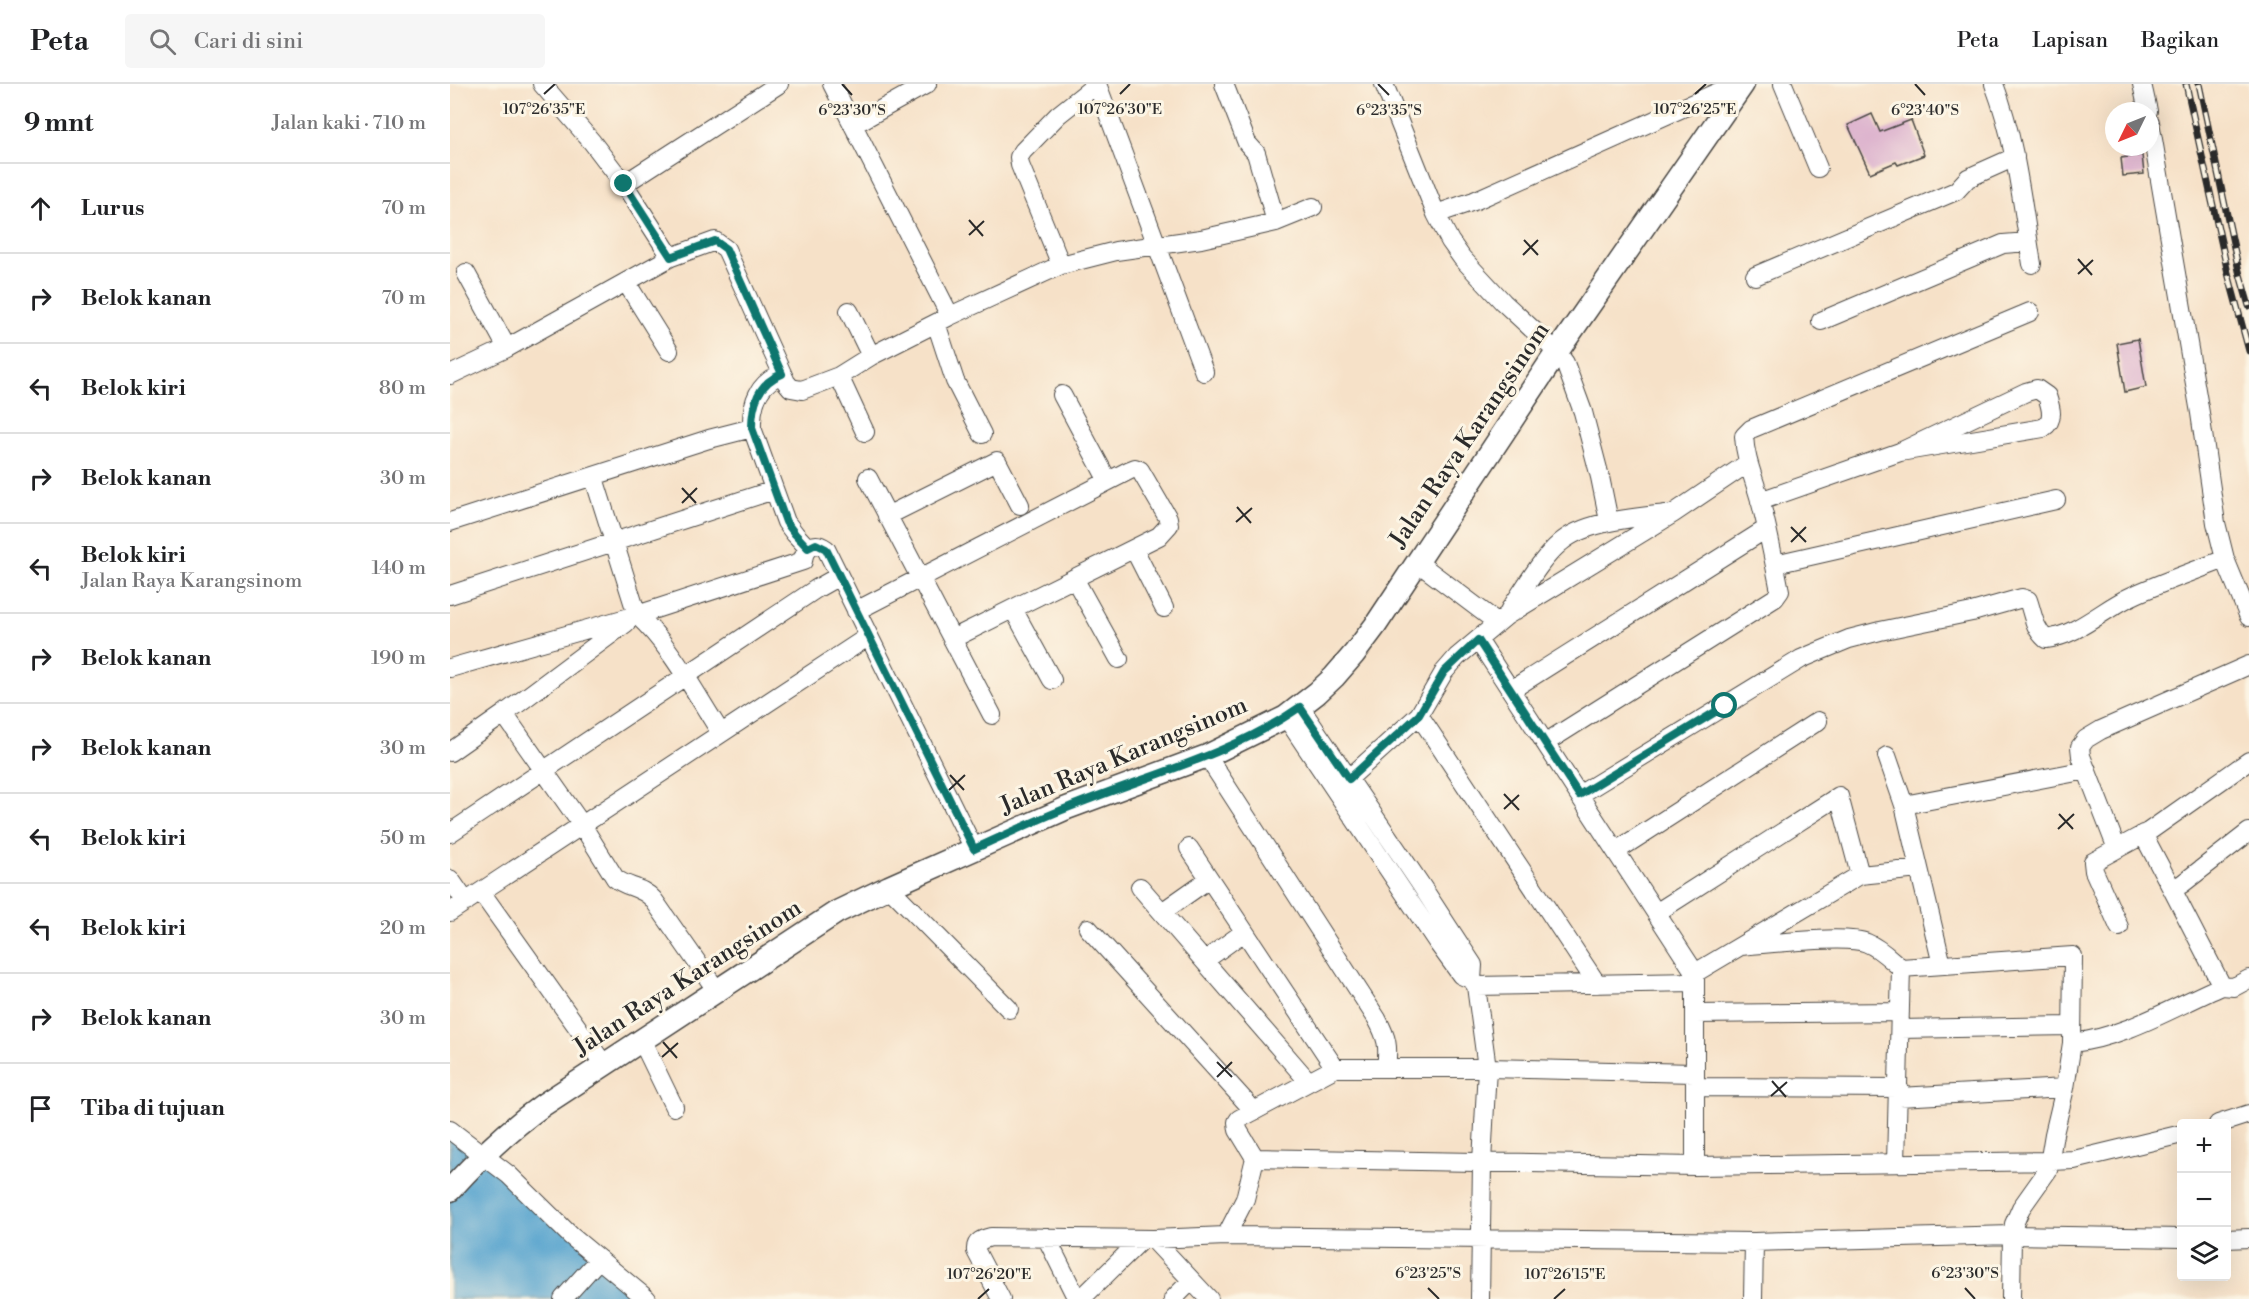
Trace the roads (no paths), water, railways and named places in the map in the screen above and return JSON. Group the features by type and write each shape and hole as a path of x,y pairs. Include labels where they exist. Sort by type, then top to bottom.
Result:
{"street":[{"path":"542,84 585,133 624,184 671,257"},
{"path":"624,184 779,84"},
{"path":"831,84 853,125 943,320 955,381 982,434"},
{"path":"853,125 927,84"},
{"path":"1061,265 1020,165 1019,157 1058,115 1097,84 1204,372"},
{"path":"1224,84 1247,143 1256,153 1276,222"},
{"path":"1384,84 1436,214 1450,241 1462,258 1503,302 1557,352 1565,363 1583,412 1609,521"},
{"path":"1436,214 1474,201 1712,89 1736,84"},
{"name":"Jalan Raya Karangsinom","path":"450,1190 480,1157 543,1105 837,912 1067,808 1207,756 1293,712 1317,693 1354,654 1557,352 1743,84"},
{"path":"1783,84 1818,168"},
{"path":"1994,84 2015,157 2032,264"},
{"path":"2142,84 2146,102"},
{"path":"2156,156 2215,515 2225,559 2249,617"},
{"path":"1755,276 1956,191 1968,178 2015,157"},
{"path":"450,375 507,348 671,257 715,241 721,244 733,266 786,382 796,390 802,390 839,376 871,356 943,320 1061,265 1116,251 1157,243 1201,239 1276,222 1313,207"},
{"path":"1821,321 2003,244 2028,242"},
{"path":"466,273 507,348"},
{"path":"626,282 669,351"},
{"path":"849,311 871,356"},
{"path":"1545,743 1770,603 1780,591 1760,501 1748,463 1744,436 1751,429 2030,312"},
{"path":"782,374 771,378 762,388 753,411 752,428 786,522 806,554 816,589"},
{"path":"839,376 865,432"},
{"path":"1760,501 1900,453 2043,428 2048,424 2052,414 2050,405 2045,392 2037,389 1962,421 1900,453"},
{"path":"1062,395 1108,481"},
{"path":"1962,421 1967,440"},
{"path":"450,522 752,428"},
{"path":"887,516 997,460 1020,505"},
{"path":"1342,784 1419,715 1444,672 1502,619 1674,513 1748,463"},
{"path":"856,610 1130,470 1135,468 1140,470 1168,518 1169,525 1165,531 1134,549 952,639"},
{"path":"594,478 637,615 647,624 685,676 721,733"},
{"path":"868,478 992,715"},
{"path":"450,595 774,490"},
{"path":"1775,564 2056,500"},
{"path":"1502,619 1536,570 1561,542 1609,521 1674,513"},
{"path":"1511,690 1766,529"},
{"path":"451,666 514,651 637,615 806,554 816,544 826,549 974,849"},
{"path":"1134,549 1164,608"},
{"path":"1579,795 1801,659 1849,639 2022,598 2028,600 2037,629 2042,636 2046,639 2053,638 2073,630 2132,596 2225,559"},
{"path":"1417,562 1502,619"},
{"path":"450,833 816,589 839,576"},
{"path":"1074,578 1119,659"},
{"path":"1013,609 1052,680"},
{"path":"450,752 637,615"},
{"path":"450,912 869,636"},
{"path":"1478,640 1656,913 1695,977 1695,1166"},
{"path":"2117,849 2080,747 2086,739 2249,665"},
{"path":"1293,712 1342,784 1419,882 1473,965 1487,1068 1482,1162 1480,1299"},
{"path":"504,714 582,825 615,878 647,892 717,991"},
{"path":"1419,715 1597,984"},
{"path":"1616,851 1818,722"},
{"path":"1207,756 1377,1019 1386,1037 1388,1052 1386,1068"},
{"path":"1887,756 1904,805 1942,965"},
{"path":"2119,927 2094,872 2093,862 2143,834 2249,761"},
{"path":"1904,805 2087,770"},
{"path":"1656,913 1839,796 1860,875"},
{"path":"2172,889 2182,884 2249,832"},
{"path":"2143,834 2222,986"},
{"path":"1189,848 1335,1068"},
{"path":"1474,983 1597,984 1695,977 1741,946 1860,875 1919,869"},
{"path":"450,879 473,897 604,1066"},
{"path":"1162,912 1209,879"},
{"path":"889,887 1009,1009"},
{"path":"1140,887 1308,1081"},
{"path":"1088,928 1254,1111"},
{"path":"1204,961 1244,932"},
{"path":"1741,946 1844,939 1865,941 1876,947 1901,968 2073,956 2072,1034 2065,1088 2048,1170 2016,1217 2012,1235 2010,1299"},
{"path":"1896,1163 1901,968"},
{"path":"1695,1014 1900,1021 2072,1034 2089,1041 2140,1024 2222,986 2234,987 2249,979"},
{"path":"642,1041 674,1107"},
{"path":"1226,1236 1245,1199 1255,1158 1238,1130 1237,1122 1335,1068 1487,1068 1899,1092 2065,1088"},
{"path":"2231,1120 2249,1114"},
{"path":"450,1130 480,1157 509,1175 596,1264 647,1299"},
{"path":"1255,1158 1695,1166 2051,1161 2074,1160 2177,1135"},
{"path":"1001,1299 976,1251 980,1241 991,1237 1147,1239 1226,1236 1482,1237 1754,1242 2012,1235 2177,1238"},
{"path":"1046,1237 1079,1299 1147,1239"},
{"path":"2231,1239 2249,1238"},
{"path":"1147,1239 1209,1299"},
{"path":"1753,1299 1754,1242"},
{"path":"563,1299 596,1264"},
{"path":"1173,1299 1191,1281"}],"water":[{"path":"450,1130 647,1299 450,1299"}],"railway":[{"path":"2186,84 2228,273 2249,351"},
{"path":"2199,84 2239,271 2249,306"}]}
